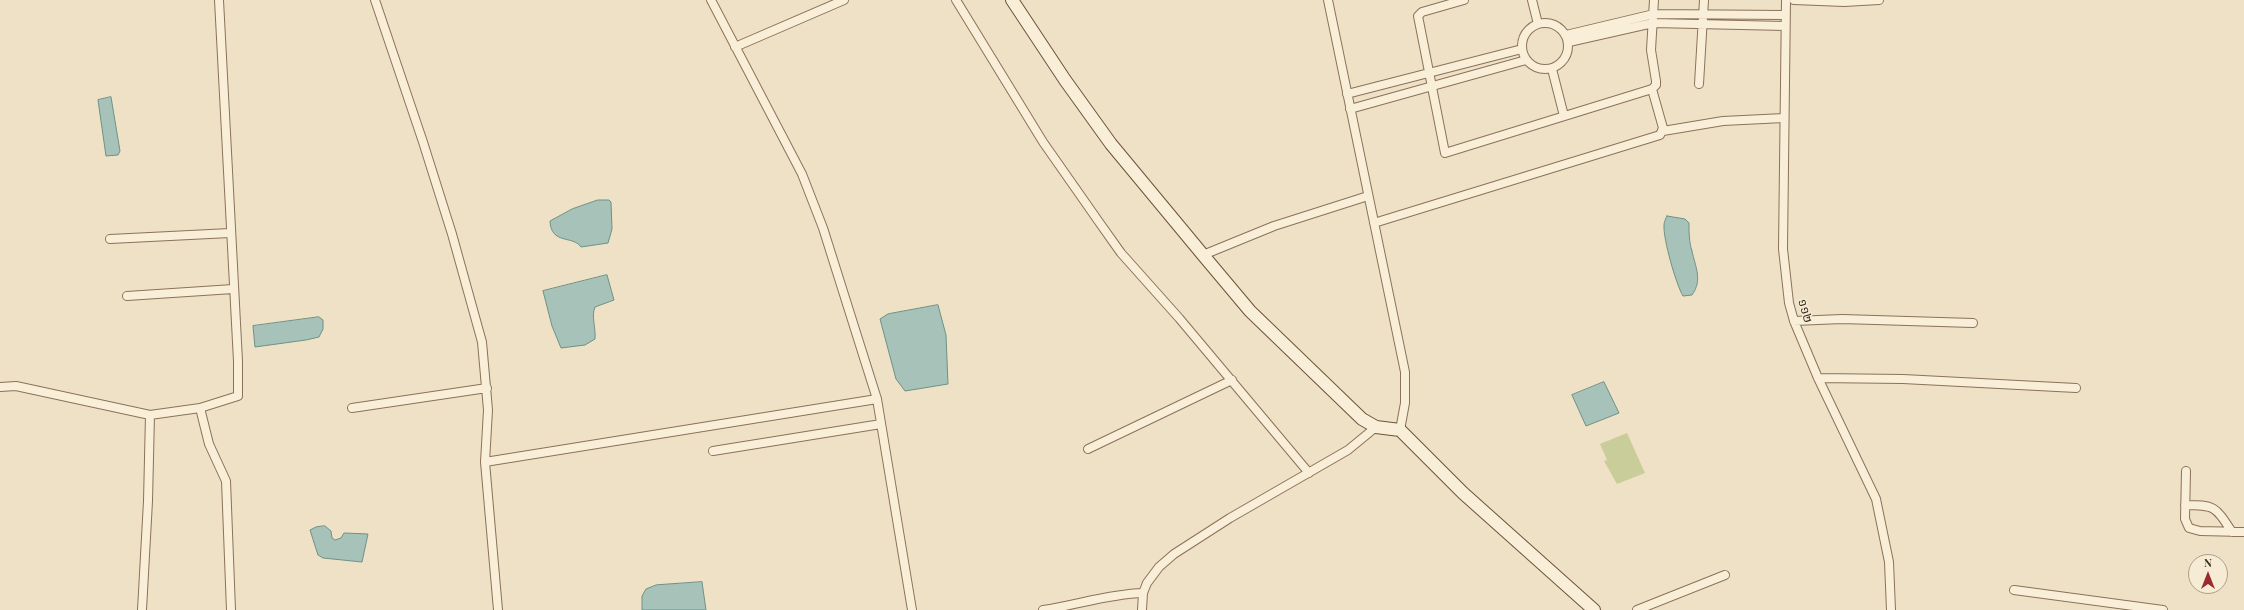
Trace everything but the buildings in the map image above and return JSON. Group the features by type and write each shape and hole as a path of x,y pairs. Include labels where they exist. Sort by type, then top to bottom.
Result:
{"street":[{"path":"0,387 16,386 150,415 200,408 238,396 238,361 230,233 219,0"},
{"path":"375,0 424,142 452,234 482,342 487,388 485,462 498,610"},
{"path":"711,0 802,174 823,228 877,399 912,610"},
{"path":"735,47 844,0"},
{"path":"956,0 1043,142 1122,253 1232,380 1309,473"},
{"path":"1012,0 1065,80 1111,144 1250,311 1281,343 1356,414 1376,427 1400,430 1475,503 1594,610"},
{"path":"1328,0 1405,372 1405,403 1400,430"},
{"path":"1464,0 1419,13 1431,87 1445,153 1652,89 1656,85 1651,50 1654,0"},
{"path":"1532,0 1538,24"},
{"path":"1699,84 1704,0"},
{"name":"១១២","path":"1786,0 1783,249 1789,303 1794,321 1818,378 1876,500 1889,562 1891,610"},
{"path":"1794,0 1844,2 1879,0"},
{"path":"1567,39 1654,14 1703,13 1785,15"},
{"path":"1567,39 1653,23 1785,26"},
{"path":"1538,24 1554,24 1567,39 1567,56 1558,66 1552,69 1539,69 1526,60 1522,49 1525,34 1538,24"},
{"path":"1347,94 1522,49"},
{"path":"1350,109 1526,60"},
{"path":"1552,69 1564,116"},
{"path":"1652,89 1663,131"},
{"path":"1374,222 1660,134 1663,131 1722,121 1784,118"},
{"path":"1203,255 1274,226 1368,196"},
{"path":"110,239 230,233"},
{"path":"128,296 233,289"},
{"path":"1794,321 1872,319 1973,323"},
{"path":"1818,378 1903,379 2076,388"},
{"path":"1088,449 1232,380"},
{"path":"352,408 487,388"},
{"path":"485,462 877,399"},
{"path":"200,408 209,444 226,481 231,610"},
{"path":"142,610 148,501 150,415"},
{"path":"713,451 881,424"},
{"path":"1142,610 1143,593 1147,583 1159,567 1174,554 1230,518 1348,450 1376,427"},
{"path":"2186,471 2185,519 2189,528 2200,531 2244,532"},
{"path":"2185,506 2207,506 2215,508 2232,532"},
{"path":"1638,610 1725,576"},
{"path":"2014,590 2164,610"},
{"path":"1043,610 1079,604 1101,597 1143,593"}],"green space":[{"path":"1627,433 1645,473 1617,484 1604,461 1607,460 1600,444"}],"water":[{"path":"111,97 120,151 118,155 106,156 98,100"},
{"path":"598,200 609,200 611,202 612,229 608,243 581,247 573,241 558,237 554,234 551,229 550,221 572,209"},
{"path":"1667,216 1685,219 1689,223 1690,244 1698,278 1692,295 1683,296 1674,272 1664,232 1664,224"},
{"path":"607,275 614,300 595,307 593,314 595,339 585,345 561,348 552,326 543,291"},
{"path":"938,305 946,335 948,384 905,391 896,379 880,319 888,314"},
{"path":"319,317 323,320 323,329 319,337 255,347 253,326"},
{"path":"1604,382 1619,413 1586,426 1572,395"},
{"path":"325,526 331,531 332,538 335,540 341,538 344,533 368,534 362,562 323,558 318,555 310,530 316,527"},
{"path":"702,582 706,610 642,610 642,596 646,589 656,585"}]}
